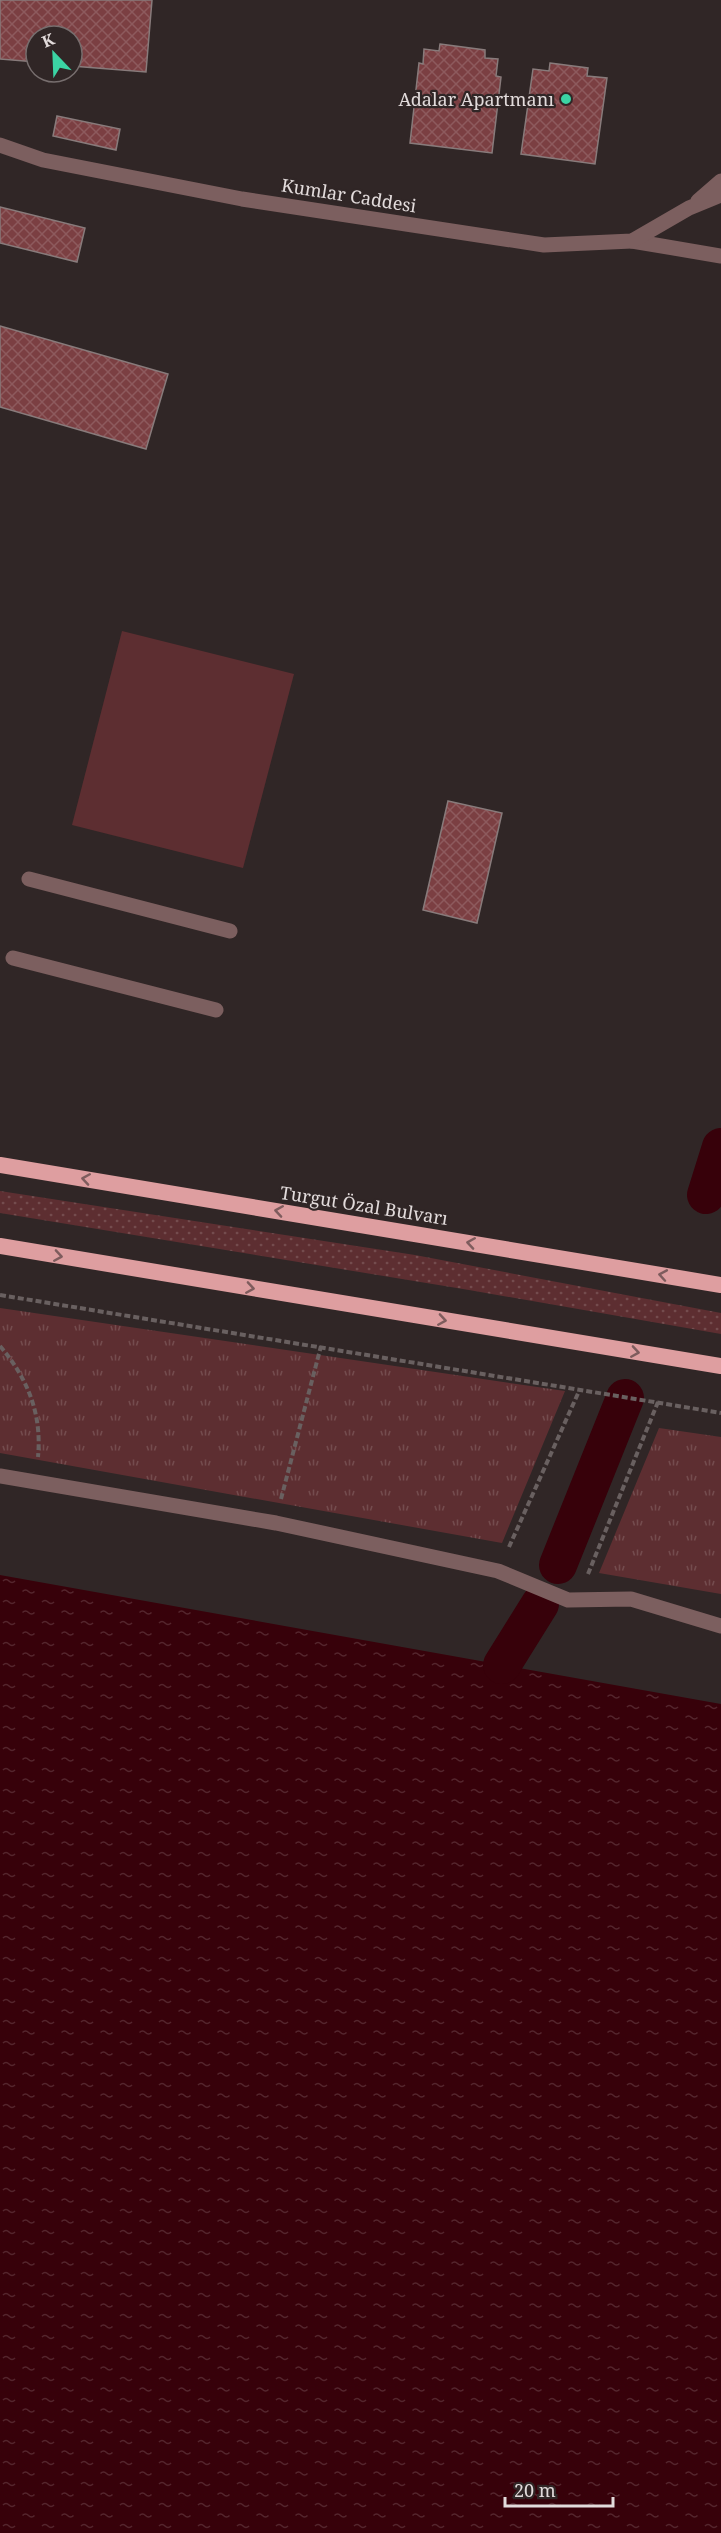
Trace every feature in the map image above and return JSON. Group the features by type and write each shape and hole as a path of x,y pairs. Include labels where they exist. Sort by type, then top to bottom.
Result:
{"highway":[{"name":"Turgut Özal Bulvarı","path":"0,1165 721,1285"},
{"path":"0,1246 721,1366"}],"street":[{"name":"Kumlar Caddesi","path":"0,145 43,160 253,201 544,244 632,241 689,208 721,195"},
{"name":"Kumlar Caddesi","path":"689,208 721,181"},
{"path":"632,241 721,256"},
{"path":"29,879 230,931"},
{"path":"13,958 216,1010"},
{"path":"0,1476 276,1523 498,1571 568,1600 631,1599 721,1626"}],"path":[{"path":"0,1295 721,1413"},
{"path":"0,1346 16,1365 30,1390 37,1416 39,1444 36,1482"},
{"path":"276,1523 321,1346"},
{"path":"498,1571 580,1389"},
{"path":"579,1600 658,1402"}],"green space":[{"path":"122,631 294,674 243,868 72,825"},
{"path":"0,1191 415,1255 721,1313 721,1334 0,1213"},
{"path":"0,1308 565,1391 502,1543 0,1453"},
{"path":"659,1428 721,1437 721,1594 599,1573"}],"water":[{"path":"0,1575 721,1704 721,2533 0,2533"}],"building":[{"path":"0,0 152,0 146,72 84,67 84,24 24,24 24,61 0,59"},
{"path":"440,44 485,50 485,58 498,59 496,76 501,77 492,153 410,143 419,63 423,64 424,49 439,51"},
{"name":"Adalar Apartmanı","path":"550,63 588,68 587,76 607,78 595,164 521,154 533,69 549,71"},
{"path":"57,116 120,129 116,150 53,136"},
{"path":"0,207 85,228 77,262 0,243"},
{"path":"0,326 168,374 146,449 0,407"},
{"path":"448,801 502,813 477,923 423,910"}],"waterway":[{"path":"706,1195 721,1147"},
{"path":"558,1565 625,1398"},
{"path":"502,1665 540,1604"}],"place":[{"name":"Adalar Apartmanı","path":"566,99"}]}
